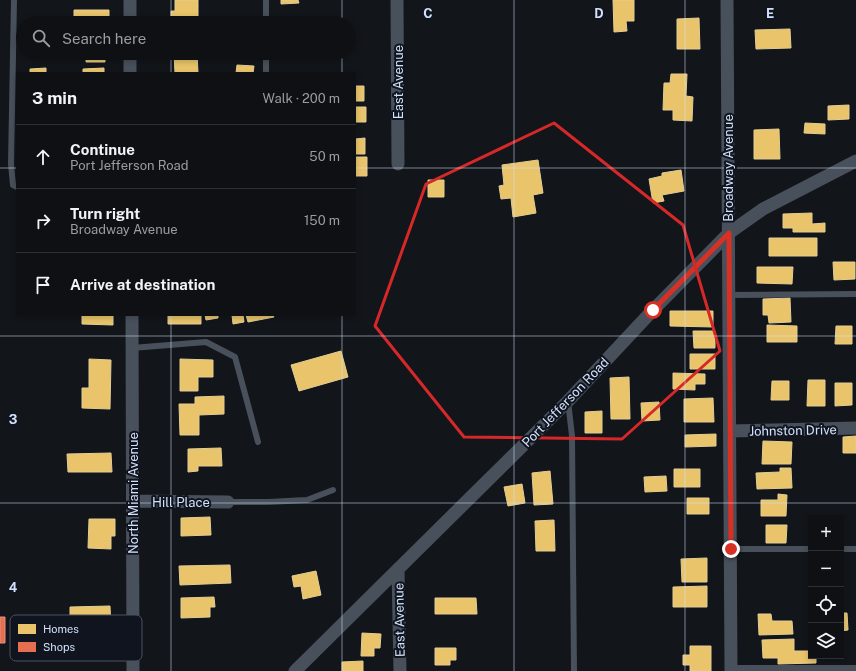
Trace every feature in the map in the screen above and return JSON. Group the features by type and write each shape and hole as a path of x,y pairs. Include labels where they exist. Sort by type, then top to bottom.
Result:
{"street":[{"path":"130,0 130,16"},
{"name":"East Avenue","path":"397,0 398,164"},
{"name":"Broadway Avenue","path":"727,0 731,670"},
{"path":"130,60 130,72"},
{"name":"Port Jefferson Road","path":"295,671 568,401 653,310 729,233 763,209 856,161"},
{"name":"North Miami Avenue","path":"132,316 133,615"},
{"name":"Johnston Drive","path":"730,431 856,428"},
{"name":"Hill Place","path":"133,501 228,502"},
{"name":"East Avenue","path":"398,569 400,671"}],"lane":[{"path":"14,0 11,164 14,185 16,186"},
{"path":"266,0 266,16"},
{"path":"266,60 266,72"},
{"path":"729,295 856,294"},
{"path":"132,348 206,342 235,357 258,442"},
{"path":"568,401 572,436 574,671"},
{"path":"228,502 307,500 333,490"},
{"path":"731,549 808,549"},
{"path":"844,549 856,549"},
{"path":"731,670 856,668"}],"highlighted area":[{"path":"554,123 683,225 720,351 622,439 464,437 375,326 426,184"}],"building: Homes":[{"path":"175,0 198,0 198,16 171,16 171,11 175,11"},
{"path":"281,0 298,0 299,3 281,4"},
{"path":"613,0 634,0 634,21 626,21 627,31 614,32"},
{"path":"74,10 109,10 109,16 74,16"},
{"path":"699,18 700,49 677,49 677,19"},
{"path":"790,29 791,48 756,49 755,30"},
{"path":"86,60 105,60 105,62 86,62"},
{"path":"174,60 197,60 198,72 175,72"},
{"path":"237,65 254,66 253,72 236,72"},
{"path":"46,68 46,72 30,72 30,69"},
{"path":"104,68 104,72 83,72 83,69"},
{"path":"671,74 687,74 686,96 693,97 692,121 673,120 673,110 663,110 664,83 670,83"},
{"path":"356,86 364,86 364,101 356,101"},
{"path":"849,105 849,119 828,120 828,106"},
{"path":"356,107 366,107 366,122 356,122"},
{"path":"805,123 825,124 825,134 804,133"},
{"path":"779,129 780,159 754,159 754,130"},
{"path":"365,138 365,154 356,154 356,139"},
{"path":"356,157 367,157 367,176 356,176"},
{"path":"538,160 543,193 533,195 536,213 513,217 511,198 501,199 499,186 504,185 502,165"},
{"path":"681,170 684,191 662,195 664,201 653,203 649,179 662,176 662,173"},
{"path":"428,180 444,180 444,197 428,197"},
{"path":"812,213 812,224 825,223 825,232 793,232 793,228 783,228 783,214"},
{"path":"769,238 817,238 817,256 769,256"},
{"path":"833,262 855,262 855,279 834,280"},
{"path":"757,267 793,267 792,284 757,283"},
{"path":"790,298 791,322 769,323 768,315 763,315 763,299"},
{"path":"670,311 713,311 713,327 670,326"},
{"path":"82,316 113,316 113,325 82,324"},
{"path":"168,316 201,316 201,324 168,324"},
{"path":"205,316 218,316 218,318 206,320"},
{"path":"232,316 243,316 244,322 233,324"},
{"path":"246,316 274,317 248,322"},
{"path":"767,325 797,326 797,342 767,342"},
{"path":"836,326 852,326 852,344 835,344"},
{"path":"693,331 715,331 715,348 694,348"},
{"path":"341,351 348,377 299,391 291,365"},
{"path":"690,354 715,354 715,369 690,369"},
{"path":"89,359 111,360 110,409 82,408 82,388 89,388"},
{"path":"180,359 213,360 213,377 198,377 198,391 180,391"},
{"path":"673,373 705,374 705,384 695,384 695,390 673,389"},
{"path":"629,377 630,419 611,419 610,378"},
{"path":"808,380 825,380 825,406 807,406"},
{"path":"772,381 789,381 789,400 771,400"},
{"path":"835,383 852,383 852,405 835,406"},
{"path":"224,396 224,414 199,415 199,435 180,435 179,404 195,404 195,397"},
{"path":"713,398 714,422 684,422 684,399"},
{"path":"659,402 660,420 642,421 641,403"},
{"path":"602,411 602,433 585,433 585,412"},
{"path":"716,434 716,446 685,447 685,435"},
{"path":"856,436 856,453 843,453 843,437"},
{"path":"763,441 792,442 791,464 762,464"},
{"path":"221,448 222,466 198,466 198,471 188,472 188,449"},
{"path":"111,453 112,472 68,472 67,454"},
{"path":"780,468 791,468 792,488 757,489 756,473 780,472"},
{"path":"674,469 700,469 700,487 674,487"},
{"path":"550,471 553,504 534,505 532,473"},
{"path":"666,476 667,491 645,492 644,477"},
{"path":"522,484 525,503 508,506 504,487"},
{"path":"778,494 787,495 786,516 761,516 761,500 778,500"},
{"path":"687,498 709,498 709,514 687,514"},
{"path":"210,517 211,535 181,536 181,518"},
{"path":"89,519 115,519 115,536 111,536 111,549 88,548"},
{"path":"554,520 555,551 536,551 535,521"},
{"path":"766,525 787,525 786,543 766,543"},
{"path":"707,558 707,582 682,582 681,559"},
{"path":"230,565 231,583 180,585 179,566"},
{"path":"316,571 321,595 303,599 301,586 294,587 292,576"},
{"path":"707,586 707,607 673,607 673,587"},
{"path":"214,597 215,607 210,607 210,617 181,618 181,598"},
{"path":"435,598 476,598 477,614 435,614"},
{"path":"110,606 110,615 70,615 70,607"},
{"path":"844,613 847,613 848,630 844,631"},
{"path":"758,614 771,614 772,621 792,621 793,634 759,635"},
{"path":"362,633 381,634 380,648 374,648 374,656 361,656"},
{"path":"794,639 794,651 808,651 808,659 816,659 816,663 778,664 778,658 763,658 762,640"},
{"path":"690,646 711,646 711,671 690,671 690,665 683,665 683,655 690,655"},
{"path":"435,648 456,648 456,660 450,660 450,665 435,665"},
{"path":"363,661 363,671 342,671 342,662"}],"building: Shops":[{"path":"0,617 5,617 5,643 0,643"}],"route":[{"path":"653,310 729,233 731,549"}]}
